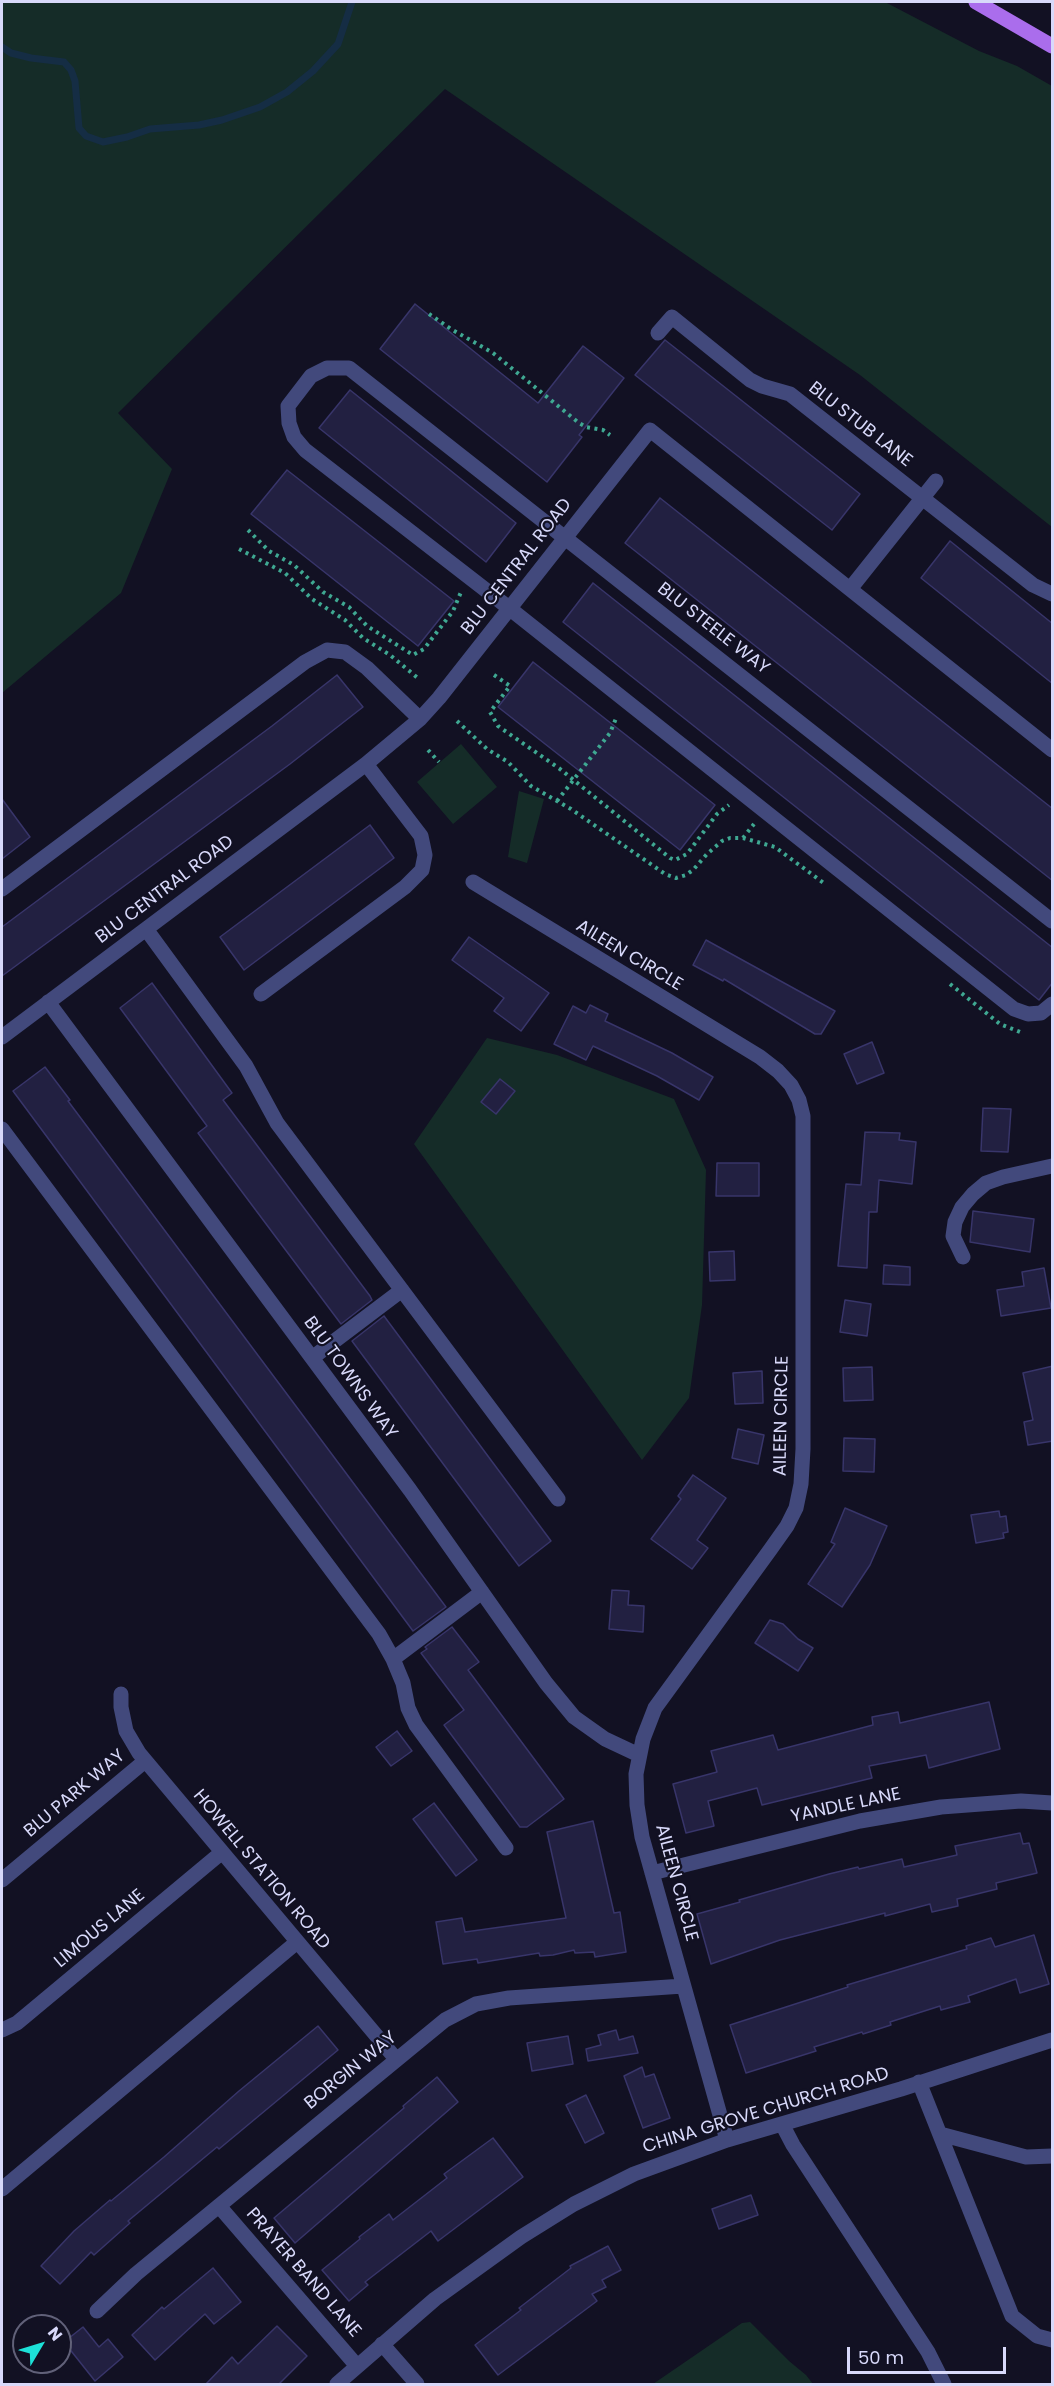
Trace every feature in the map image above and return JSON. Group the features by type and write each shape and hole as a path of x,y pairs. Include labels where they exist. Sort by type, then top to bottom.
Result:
{"main road":[{"path":"976,2 1053,46"}],"street":[{"name":"BLU STUB LANE","path":"658,333 672,317 750,380 790,394 1033,585 1053,594"},
{"name":"BLU STEELE WAY","path":"509,608 305,450 294,437 289,423 288,406 311,376 327,368 349,368 1053,921"},
{"name":"BLU CENTRAL ROAD","path":"2,1037 366,764 420,719 439,698 650,429 1053,750"},
{"path":"850,589 936,481"},
{"path":"509,608 1014,1009 1028,1014 1041,1013 1053,1004"},
{"path":"2,889 305,662 327,650 345,652 367,668 420,719"},
{"path":"261,994 405,887 422,870 425,855 421,836 366,764"},
{"name":"AILEEN CIRCLE","path":"473,882 759,1057 778,1071 791,1086 799,1100 803,1116 803,1449 801,1484 795,1508 787,1526 660,1700 643,1739 639,1755 637,1805 642,1837 726,2140"},
{"path":"146,929 246,1066 277,1123 558,1499"},
{"name":"BLU TOWNS WAY","path":"48,1002 312,1358 546,1683 574,1717 605,1739 639,1755"},
{"path":"2,1130 380,1634 403,1683 408,1708 416,1725 506,1848"},
{"path":"963,1257 956,1246 953,1236 954,1229 962,1207 973,1194 986,1183 1003,1177 1053,1166"},
{"path":"312,1358 402,1290"},
{"path":"393,1659 482,1592"},
{"name":"HOWELL STATION ROAD","path":"121,1694 126,1731 145,1761 396,2059"},
{"name":"BLU PARK WAY","path":"2,1880 145,1761"},
{"name":"YANDLE LANE","path":"652,1873 860,1821 941,1807 1021,1801 1053,1803"},
{"name":"LIMOUS LANE","path":"2,2030 17,2023 222,1853"},
{"path":"2,2188 297,1942"},
{"name":"BORGIN WAY","path":"97,2311 136,2274 445,2020 476,2004 509,1998 683,1986"},
{"name":"CHINA GROVE CHURCH ROAD","path":"337,2385 435,2298 521,2236 574,2204 634,2174 726,2140 1053,2040"},
{"path":"919,2082 1012,2316 1037,2336 1053,2340"},
{"path":"782,2124 798,2153 928,2352 944,2385"},
{"path":"940,2134 1026,2157 1053,2156"},
{"name":"PRAYER BAND LANE","path":"219,2206 357,2366"},
{"path":"382,2344 417,2385"}],"path":[{"path":"429,314 492,353 579,423 586,427 603,430 610,435"},
{"path":"248,530 268,551 294,565 323,592 349,607 367,626 413,655 424,649 453,611 457,597 463,589"},
{"path":"239,549 285,573 312,599 340,616 363,638 390,655 419,679"},
{"path":"494,675 510,686 490,712 498,726 573,780 664,854 675,860 687,854 717,814 734,800"},
{"path":"557,801 610,733 620,710"},
{"path":"458,721 487,749 508,762 531,786 665,874 676,878 693,870 722,841 730,838 743,838 775,848 831,888"},
{"path":"428,750 439,762"},
{"path":"743,838 748,831"},
{"path":"945,980 1000,1024 1027,1034"}],"green space":[{"path":"2,2 885,2 979,51 1017,66 1052,86 1052,527 860,375 445,89 118,413 172,469 121,593 2,693"},
{"path":"461,744 497,787 453,824 417,782"},
{"path":"519,791 544,799 527,863 508,857"},
{"path":"487,1038 557,1055 674,1099 706,1170 702,1305 689,1398 642,1460 414,1144"},
{"path":"750,2322 813,2384 653,2384 742,2323"}],"building":[{"path":"415,304 538,403 583,346 624,378 579,435 582,437 547,482 380,349"},
{"path":"665,340 860,494 832,530 635,375"},
{"path":"350,390 516,523 486,562 319,428"},
{"path":"287,470 454,601 418,646 251,514"},
{"path":"660,498 1053,809 1053,881 625,543"},
{"path":"950,541 1053,624 1053,684 921,578"},
{"path":"593,583 1053,948 1053,982 1039,1000 563,622"},
{"path":"533,662 715,805 680,850 498,707"},
{"path":"337,675 363,707 290,764 2,976 2,927"},
{"path":"2,799 30,837 2,859"},
{"path":"370,825 394,858 244,970 220,937"},
{"path":"469,937 549,993 521,1031 494,1011 504,998 452,960"},
{"path":"706,940 835,1011 821,1034 815,1034 724,979 723,981 693,965"},
{"path":"152,983 232,1093 223,1100 370,1296 372,1300 341,1324 198,1133 207,1126 120,1008"},
{"path":"590,1005 608,1014 605,1021 672,1053 713,1077 699,1100 657,1076 593,1046 586,1060 554,1044 573,1006 586,1013"},
{"path":"872,1042 884,1073 857,1084 844,1054"},
{"path":"45,1067 70,1100 68,1101 446,1607 413,1631 13,1091"},
{"path":"500,1079 515,1091 496,1114 481,1102"},
{"path":"983,1108 1011,1109 1008,1152 981,1151"},
{"path":"865,1132 900,1133 899,1140 916,1142 912,1184 879,1180 877,1212 869,1212 867,1268 838,1266 846,1184 861,1185"},
{"path":"717,1163 759,1163 759,1196 716,1196"},
{"path":"973,1211 1034,1219 1030,1252 970,1242"},
{"path":"734,1251 735,1280 710,1281 709,1252"},
{"path":"884,1265 910,1267 910,1285 883,1284"},
{"path":"1044,1268 1051,1308 1001,1316 997,1290 1024,1286 1022,1272"},
{"path":"845,1300 871,1304 867,1336 840,1332"},
{"path":"384,1316 551,1541 519,1566 352,1341"},
{"path":"1053,1366 1053,1441 1028,1445 1024,1422 1033,1420 1023,1373"},
{"path":"872,1367 873,1400 844,1401 843,1368"},
{"path":"762,1371 763,1403 735,1404 733,1373"},
{"path":"738,1429 764,1435 758,1464 732,1458"},
{"path":"844,1438 875,1439 874,1472 843,1471"},
{"path":"693,1475 726,1498 697,1540 708,1548 692,1569 651,1539 681,1499 678,1496"},
{"path":"845,1508 887,1526 870,1565 842,1607 808,1584 835,1544 831,1542"},
{"path":"999,1511 1000,1517 1006,1516 1008,1532 1003,1533 1004,1538 976,1543 971,1515"},
{"path":"612,1590 629,1591 628,1605 644,1606 643,1632 609,1629"},
{"path":"770,1620 783,1624 798,1639 813,1648 798,1671 755,1643"},
{"path":"452,1627 479,1662 468,1670 564,1799 527,1827 520,1827 444,1725 464,1710 421,1653 427,1649 425,1647"},
{"path":"989,1702 1000,1749 929,1768 926,1755 869,1766 872,1778 762,1805 757,1788 708,1801 714,1826 686,1833 673,1784 717,1772 711,1751 773,1735 778,1750 873,1725 872,1717 898,1712 900,1723"},
{"path":"397,1731 412,1751 391,1766 376,1747"},
{"path":"434,1803 477,1860 456,1876 413,1819"},
{"path":"593,1821 614,1913 620,1912 626,1952 595,1957 594,1952 575,1953 574,1950 553,1955 540,1956 539,1953 478,1963 477,1959 443,1964 436,1922 462,1918 465,1932 566,1918 547,1832"},
{"path":"1020,1833 1023,1844 1029,1843 1037,1873 996,1883 997,1889 957,1899 958,1906 932,1912 930,1904 885,1916 885,1913 780,1940 711,1964 697,1914 829,1874 902,1859 904,1867 957,1855 955,1846"},
{"path":"1034,1935 1049,1984 1020,1993 1016,1979 968,1996 970,2002 941,2010 940,2006 890,2022 891,2025 814,2047 816,2051 746,2073 730,2025 848,1987 847,1985 967,1949 966,1946 991,1938 995,1947"},
{"path":"318,2026 338,2050 128,2221 130,2223 94,2255 91,2252 60,2284 41,2266 74,2231"},
{"path":"616,2030 619,2040 633,2036 638,2053 588,2061 586,2049 601,2045 598,2035"},
{"path":"568,2036 573,2064 532,2071 527,2043"},
{"path":"642,2067 645,2077 654,2074 670,2118 643,2128 624,2076"},
{"path":"437,2077 458,2102 295,2243 274,2218 404,2108 403,2106"},
{"path":"586,2095 604,2133 585,2143 566,2105"},
{"path":"493,2138 523,2177 438,2241 431,2231 365,2282 368,2285 349,2301 322,2270 389,2214 393,2220 447,2178 444,2174"},
{"path":"751,2195 758,2215 719,2229 712,2209"},
{"path":"608,2246 621,2270 602,2280 606,2287 592,2294 597,2301 498,2375 475,2345 521,2310 519,2308 571,2268 570,2266"},
{"path":"213,2268 241,2302 214,2324 205,2314 155,2360 132,2335 162,2307 164,2309"},
{"path":"277,2326 307,2356 278,2385 205,2385 232,2357 238,2364"},
{"path":"83,2327 99,2347 108,2339 123,2357 95,2381 72,2352 72,2336"}],"waterway":[{"path":"2,47 11,53 31,58 64,62 71,70 75,81 79,128 86,136 103,142 150,129 199,125 222,120 260,107 287,92 313,71 338,44 352,2"}]}
